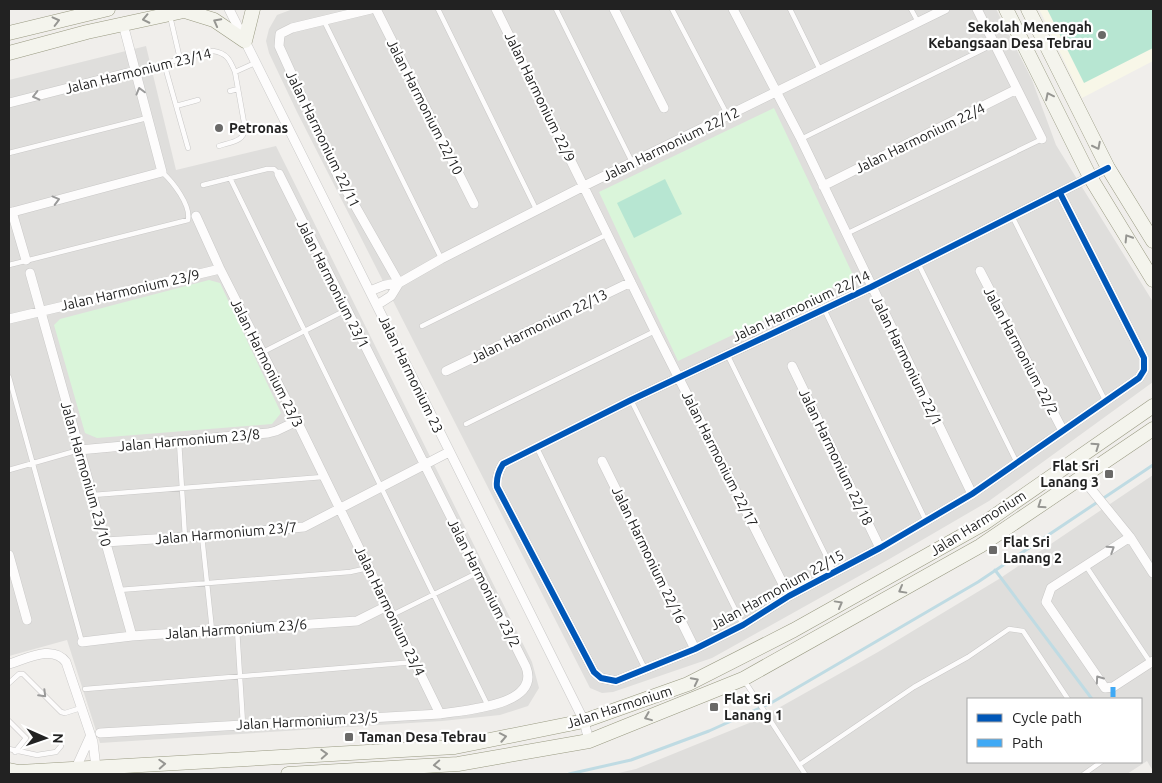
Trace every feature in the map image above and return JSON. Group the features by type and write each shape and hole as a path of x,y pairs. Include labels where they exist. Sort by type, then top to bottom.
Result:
{"main road":[{"path":"9,33 108,9"},
{"path":"9,53 87,32 189,10 214,20 245,41 253,9"},
{"path":"1006,9 1090,177 1153,280"},
{"path":"1028,9 1108,168 1153,241"},
{"name":"Jalan Harmonium","path":"9,770 19,772 94,771 455,747 584,721 688,684 802,625 983,524 1153,406"},
{"name":"Jalan Harmonium","path":"288,774 458,769 589,741 743,679 980,546 1153,429"}],"street":[{"name":"Jalan Harmonium 23","path":"229,9 584,721 589,741"},
{"path":"323,20 371,9"},
{"name":"Jalan Harmonium 22/10","path":"376,9 474,204"},
{"name":"Jalan Harmonium 22/9","path":"496,9 584,186"},
{"path":"614,9 664,108"},
{"name":"Jalan Harmonium 22/1","path":"733,9 801,139 972,494"},
{"name":"Jalan Harmonium 22/12","path":"370,291 385,285 399,283 441,259 584,186 945,9"},
{"path":"977,9 1042,139"},
{"name":"Jalan Harmonium 22/11","path":"323,20 292,28 280,34 279,46 337,174 399,283"},
{"path":"26,260 11,212 162,172 123,24"},
{"name":"Jalan Harmonium 23/14","path":"9,103 135,71"},
{"name":"Jalan Harmonium 22/4","path":"822,186 1017,89"},
{"name":"Jalan Harmonium 22/14","path":"503,464 631,400 871,287 1108,168"},
{"name":"Jalan Harmonium 23/1","path":"279,174 424,465"},
{"name":"Jalan Harmonium 22/17","path":"584,186 789,596"},
{"name":"Jalan Harmonium 22/15","path":"503,464 498,471 496,479 497,488 594,672 601,678 616,681 695,649 743,625 789,596 880,548 972,494 1139,378 1144,370 1144,358 1060,193"},
{"name":"Jalan Harmonium 23/3","path":"196,216 220,269 339,509"},
{"name":"Jalan Harmonium 23/9","path":"9,319 220,269"},
{"name":"Jalan Harmonium 22/2","path":"980,271 1063,430"},
{"name":"Jalan Harmonium 23/10","path":"30,273 132,636"},
{"name":"Jalan Harmonium 22/13","path":"446,371 631,282"},
{"name":"Jalan Harmonium 22/12","path":"377,306 391,296 399,283"},
{"name":"Jalan Harmonium 22/18","path":"792,366 880,548"},
{"name":"Jalan Harmonium 23/8","path":"79,450 276,431 297,421"},
{"name":"Jalan Harmonium 23/7","path":"105,542 304,527 449,452"},
{"name":"Jalan Harmonium 22/16","path":"602,461 695,649"},
{"name":"Jalan Harmonium 23/2","path":"424,465 528,672 525,687 513,698"},
{"path":"1082,478 1130,537 1153,573"},
{"name":"Jalan Harmonium 23/4","path":"339,509 440,714"},
{"path":"1130,537 1051,588 1046,602 1105,688 1113,687 1152,662"},
{"path":"9,555 27,620"},
{"name":"Jalan Harmonium 23/6","path":"82,642 132,636 357,621 387,606"},
{"path":"9,664 47,653 59,655 66,662 93,742 94,771"},
{"name":"Jalan Harmonium 23/5","path":"100,732 440,714 488,706 513,698"},
{"path":"75,771 90,737"}],"lane":[{"path":"438,9 537,210"},
{"path":"556,9 632,163"},
{"path":"672,9 728,116"},
{"path":"790,9 820,71"},
{"path":"911,9 918,22"},
{"path":"169,14 180,59"},
{"path":"323,20 441,259"},
{"path":"801,139 994,44"},
{"name":"Jalan Harmonium 23/14","path":"135,71 213,51 221,52 230,59 235,72"},
{"path":"164,63 188,148"},
{"path":"219,146 238,140 245,133 235,72 255,63"},
{"path":"230,91 238,89"},
{"path":"176,106 198,100"},
{"path":"9,154 147,118"},
{"path":"846,234 1042,139"},
{"name":"Jalan Harmonium 23/1","path":"203,185 267,169 274,169 279,174"},
{"path":"9,265 188,220 188,210 171,180 162,172"},
{"path":"230,178 488,706"},
{"path":"1012,216 1106,402"},
{"path":"422,326 608,234"},
{"path":"918,263 1016,463"},
{"path":"824,309 926,521"},
{"path":"262,353 346,310"},
{"path":"466,424 655,330"},
{"path":"727,354 834,572"},
{"path":"9,377 82,642"},
{"path":"631,400 743,625"},
{"path":"180,441 185,537"},
{"path":"537,448 646,670"},
{"path":"9,470 79,450"},
{"path":"92,495 324,477"},
{"path":"202,536 212,630"},
{"path":"1086,566 1152,662"},
{"path":"119,590 350,572 368,568"},
{"path":"392,615 479,572"},
{"path":"237,629 243,724"},
{"path":"799,765 914,687 968,657 1009,629 1023,631 1067,698"},
{"path":"86,689 415,662"},
{"path":"9,683 19,674 23,674 62,712 65,713 81,708"},
{"path":"743,679 805,774"},
{"path":"9,721 26,738 15,752"},
{"path":"9,750 37,755 56,752 61,746"},
{"path":"1084,774 1100,763"}],"shaded area":[{"path":"293,9 996,9 1032,80 1056,145 1153,302 1153,382 989,501 712,658 613,692 602,693 590,688 297,112 269,53 266,41 269,29 277,15"},
{"name":"Sekolah Menengah Kebangsaan Desa Tebrau","path":"1039,9 1153,9 1153,61 1082,98"},
{"path":"146,46 176,170 276,146 532,662 539,688 528,706 500,715 442,721 100,743 67,640 9,656 9,80"},
{"path":"1153,475 1153,771 1147,761 1127,774 614,774 636,769 759,719 878,652 999,579"}],"green space":[{"name":"Sekolah Menengah Kebangsaan Desa Tebrau","path":"1047,9 1153,9 1153,48 1084,83"},
{"path":"774,108 854,277 678,361 599,192"},
{"path":"665,179 682,214 634,238 617,203"},
{"path":"209,280 220,283 281,413 272,424 97,438 85,433 54,325 60,319"}],"waterway":[{"path":"569,774 631,760 709,731 771,703 978,582 1153,465"},
{"path":"995,570 1091,698"}],"marked path":[{"path":"1113,687 1113,698"}],"cycle path":[{"path":"1060,193 1144,358 1144,370 1139,378 972,494 880,548 789,596 743,625 695,649 616,681 601,678 594,672 497,487 498,475 503,464 631,400 871,287 1108,168"}],"place":[{"name":"Sekolah Menengah Kebangsaan Desa Tebrau","path":"1102,35"},
{"name":"Petronas","path":"219,128"},
{"name":"Flat Sri Lanang 3","path":"1109,474"},
{"name":"Flat Sri Lanang 2","path":"993,550"},
{"name":"Flat Sri Lanang 1","path":"714,707"},
{"name":"Taman Desa Tebrau","path":"349,737"}]}
